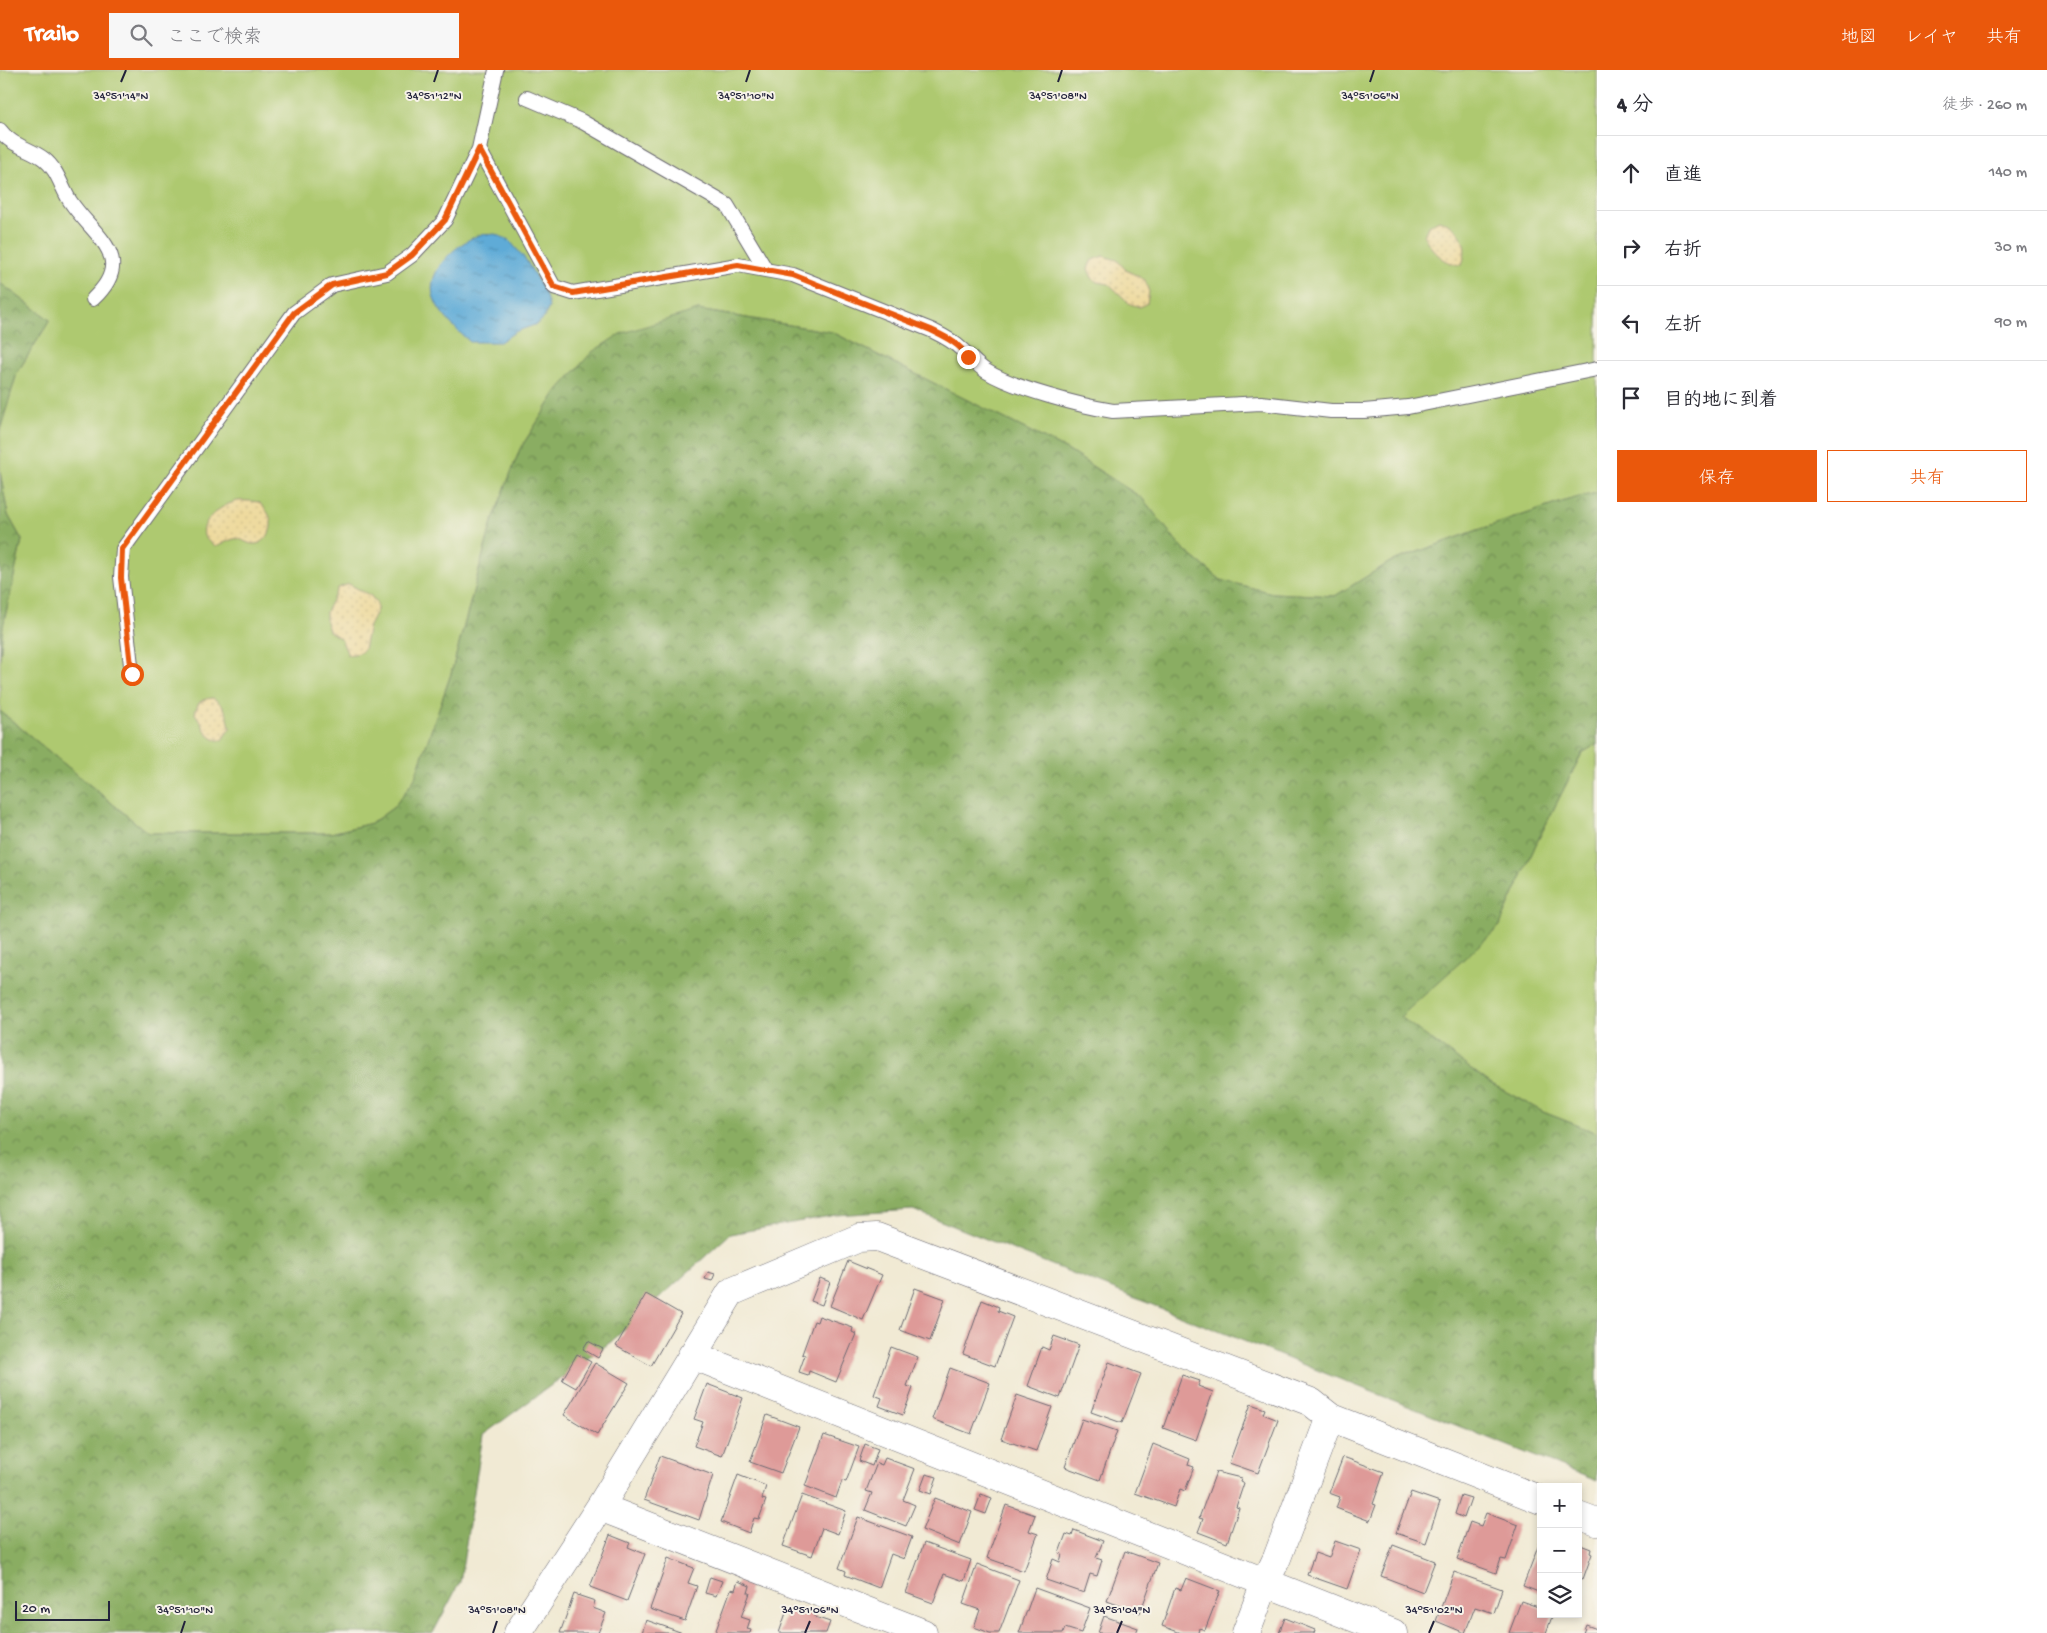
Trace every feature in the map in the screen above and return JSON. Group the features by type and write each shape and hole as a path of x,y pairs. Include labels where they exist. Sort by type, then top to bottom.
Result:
{"street":[{"path":"518,1633 600,1507 731,1292 859,1238 877,1237 1312,1402 1330,1417 1537,1498"},
{"path":"692,1355 1393,1633"},
{"path":"1246,1633 1265,1582 1277,1558 1330,1417"},
{"path":"600,1507 922,1633"},
{"path":"1582,1516 1597,1522"}],"lane":[{"path":"132,674 121,578 122,549 294,313 332,285 387,273 412,255 445,220 479,149 496,70"},
{"path":"527,98 581,121 727,204 766,270"},
{"path":"0,130 6,139 43,158 53,168 70,202 104,241 113,258 111,274 106,287 94,299"},
{"path":"479,149 554,287 573,293 738,265 793,275 931,330 951,340 987,372 1019,385 1089,407 1113,411 1261,403 1331,410 1364,411 1408,406 1597,369"}],"green space":[{"path":"0,70 1597,70 1597,493 1571,499 1475,531 1390,562 1335,596 1272,593 1221,580 1183,549 1142,498 1067,450 832,332 698,310 558,390 520,449 492,522 451,674 414,780 394,807 372,823 331,833 148,833 0,711 0,658 3,626 22,540 8,515 0,472 0,430 17,373 50,320 0,283"},
{"path":"0,283 50,320 17,373 0,430"},
{"path":"698,310 832,332 1067,450 1142,498 1183,549 1221,580 1272,593 1335,596 1390,562 1571,499 1597,493 1597,744 1582,753 1537,842 1499,927 1400,1017 1490,1083 1543,1112 1597,1133 1597,1481 913,1210 836,1215 730,1234 612,1341 483,1435 460,1582 433,1633 0,1633 0,711 148,833 331,833 372,823 394,807 414,780 451,674 492,522 520,449 558,390 592,352 620,334"},
{"path":"0,472 8,515 22,540 3,626 0,658"},
{"path":"1597,744 1597,1133 1543,1112 1490,1083 1399,1017 1499,927 1537,842 1582,753"}],"sand":[{"path":"1439,220 1453,227 1461,237 1465,249 1462,265 1444,260 1430,246 1424,236 1428,226"},
{"path":"1103,256 1117,260 1126,270 1145,280 1149,292 1147,303 1140,307 1130,304 1109,284 1097,282 1092,278 1088,269 1091,261"},
{"path":"236,501 259,502 267,511 271,520 270,530 262,542 253,544 237,539 229,540 215,547 206,539 204,536 205,524 213,514"},
{"path":"349,584 371,596 377,604 377,610 369,626 364,649 360,653 348,655 341,639 329,631 326,622 326,612 338,588"},
{"path":"213,698 223,707 229,723 230,728 222,740 212,738 195,714 200,702"}],"water":[{"path":"495,234 509,240 526,260 545,293 549,307 544,318 537,324 515,332 500,342 470,342 449,322 436,304 432,288 434,278 444,260 461,245 479,235"}],"building":[{"path":"848,1261 882,1275 863,1320 830,1306"},
{"path":"708,1272 715,1274 712,1281 705,1279"},
{"path":"820,1278 830,1282 822,1305 811,1301"},
{"path":"915,1288 945,1299 930,1341 900,1330"},
{"path":"646,1294 681,1314 651,1366 616,1346"},
{"path":"982,1300 999,1307 998,1311 1013,1317 995,1366 963,1354"},
{"path":"819,1316 853,1328 852,1332 856,1334 836,1382 809,1371 808,1375 799,1372 805,1355 802,1354 814,1321 817,1322"},
{"path":"1054,1336 1079,1345 1060,1398 1028,1386 1042,1347 1049,1350"},
{"path":"588,1341 603,1349 598,1358 583,1349"},
{"path":"891,1347 918,1357 907,1386 913,1388 903,1415 879,1406 882,1398 874,1395"},
{"path":"577,1354 591,1362 576,1388 562,1380"},
{"path":"1109,1362 1141,1374 1122,1423 1091,1412"},
{"path":"595,1363 629,1383 597,1435 564,1415"},
{"path":"950,1368 990,1383 971,1434 932,1419"},
{"path":"1182,1375 1200,1381 1198,1386 1213,1392 1196,1440 1163,1428"},
{"path":"707,1384 743,1398 722,1456 694,1446 703,1422 694,1419"},
{"path":"1017,1395 1052,1407 1036,1451 1001,1439"},
{"path":"1251,1404 1265,1409 1263,1414 1278,1420 1258,1473 1229,1463"},
{"path":"767,1415 799,1427 781,1473 750,1462"},
{"path":"1082,1419 1117,1431 1100,1480 1065,1467"},
{"path":"824,1435 859,1447 846,1482 842,1481 836,1498 805,1486"},
{"path":"865,1444 878,1449 872,1466 859,1461"},
{"path":"1153,1444 1190,1459 1188,1465 1194,1467 1185,1491 1180,1489 1174,1507 1135,1493"},
{"path":"660,1456 713,1475 699,1520 644,1500"},
{"path":"1343,1457 1384,1472 1373,1504 1376,1505 1370,1521 1336,1508 1340,1497 1329,1493"},
{"path":"885,1458 915,1469 903,1500 915,1505 906,1526 865,1510 872,1493 866,1491 877,1463 882,1465"},
{"path":"1216,1472 1241,1478 1240,1481 1244,1483 1236,1507 1239,1508 1227,1543 1198,1532 1203,1519 1199,1518"},
{"path":"926,1474 937,1477 931,1494 920,1490"},
{"path":"738,1475 766,1486 762,1499 766,1500 759,1519 754,1518 749,1533 721,1522"},
{"path":"1411,1492 1440,1502 1426,1543 1396,1533"},
{"path":"981,1494 992,1498 986,1514 975,1510"},
{"path":"802,1495 846,1511 838,1534 822,1528 812,1556 783,1546"},
{"path":"1461,1495 1471,1498 1464,1518 1455,1514"},
{"path":"935,1498 972,1512 960,1545 922,1530"},
{"path":"1006,1505 1035,1515 1029,1531 1038,1534 1024,1571 987,1558"},
{"path":"1486,1513 1518,1525 1506,1560 1501,1559 1496,1573 1457,1559 1470,1522 1481,1526"},
{"path":"858,1517 912,1537 904,1559 891,1554 879,1588 845,1575 846,1571 839,1568"},
{"path":"1074,1530 1103,1541 1096,1558 1102,1560 1097,1576 1090,1574 1084,1593 1046,1580 1053,1559 1060,1562 1062,1554 1059,1553 1066,1534 1072,1536"},
{"path":"610,1535 630,1543 628,1547 645,1554 627,1601 590,1587"},
{"path":"1335,1541 1361,1550 1347,1589 1307,1575 1315,1553 1329,1558"},
{"path":"924,1543 971,1560 964,1581 944,1574 933,1603 906,1593"},
{"path":"1393,1545 1435,1561 1423,1592 1381,1576"},
{"path":"1582,1546 1591,1549 1590,1553 1592,1554 1583,1579"},
{"path":"1537,1549 1537,1591 1523,1586"},
{"path":"1125,1551 1158,1563 1140,1613 1107,1601"},
{"path":"668,1558 694,1568 688,1583 697,1586 685,1621 650,1609"},
{"path":"977,1564 1019,1580 999,1633 990,1633 974,1627 980,1610 963,1604"},
{"path":"1454,1572 1502,1589 1494,1613 1475,1607 1465,1633 1436,1621"},
{"path":"710,1577 722,1581 716,1596 705,1593"},
{"path":"1186,1578 1220,1591 1205,1630 1199,1628 1198,1633 1181,1633 1162,1626 1175,1588 1181,1590"},
{"path":"738,1581 750,1586 748,1593 750,1593 741,1617 750,1620 747,1629 751,1630 750,1633 715,1633 731,1589 735,1590"},
{"path":"1035,1588 1090,1608 1081,1633 1065,1628 1063,1633 1019,1633"},
{"path":"574,1594 595,1601 593,1608 606,1613 598,1633 560,1633"},
{"path":"1521,1601 1537,1607 1537,1618 1552,1618 1546,1633 1509,1633"},
{"path":"788,1607 799,1611 801,1608 816,1614 815,1617 830,1622 826,1633 779,1633"},
{"path":"1104,1616 1138,1628 1136,1633 1098,1633"},
{"path":"1285,1618 1315,1630 1314,1633 1279,1633"},
{"path":"646,1620 683,1633 642,1633"},
{"path":"1586,1625 1597,1629 1597,1633 1583,1633"}],"route":[{"path":"132,674 121,578 122,549 294,313 332,285 387,273 412,255 445,220 479,149 554,287 573,293 738,265 793,275 931,330 951,340 968,357"}]}
